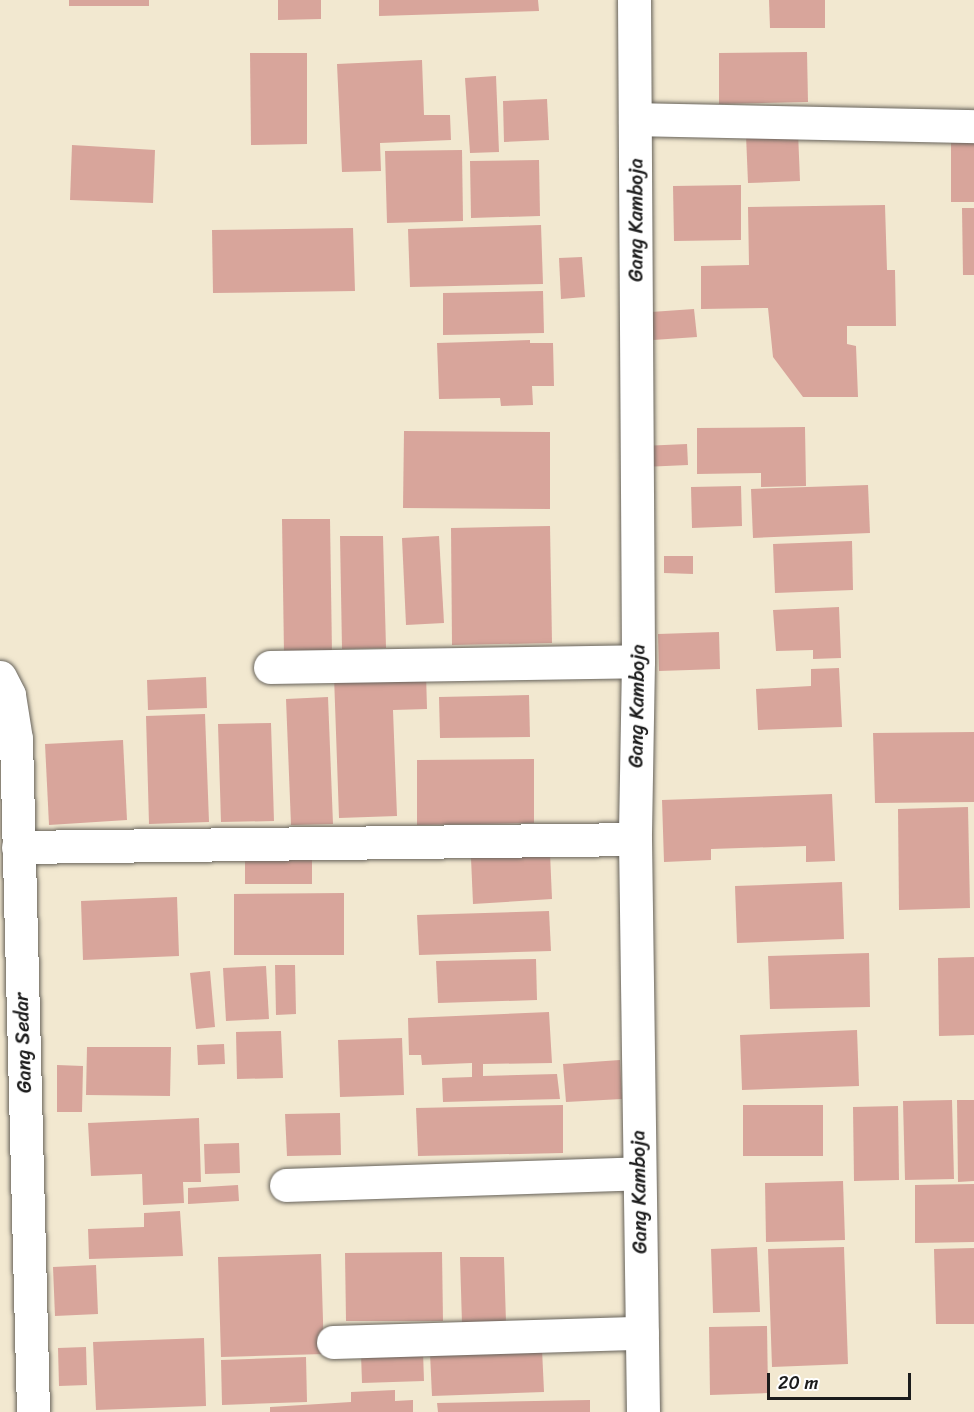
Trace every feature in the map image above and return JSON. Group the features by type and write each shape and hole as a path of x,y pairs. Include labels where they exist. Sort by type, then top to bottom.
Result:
{"street":[{"name":"Gang Kamboja","path":"634,0 638,661 635,839 644,1412"},
{"path":"635,119 974,126"},
{"path":"270,667 638,661"},
{"name":"Gang Sedar","path":"0,677 9,695 16,739 18,848 10,949 33,1412"},
{"path":"18,848 635,839"},
{"path":"286,1185 639,1173"},
{"path":"333,1342 642,1333"}],"building":[{"path":"69,0 149,0 149,6 69,6"},
{"path":"278,0 321,0 321,19 278,20"},
{"path":"379,0 538,0 539,11 379,16"},
{"path":"769,0 825,0 825,28 770,28"},
{"path":"807,52 808,102 719,104 719,53"},
{"path":"250,53 307,53 307,144 251,145"},
{"path":"422,60 424,115 450,115 451,140 380,143 381,171 342,172 337,64"},
{"path":"496,76 499,152 470,153 465,78"},
{"path":"547,99 549,140 504,142 503,101"},
{"path":"798,132 800,181 748,183 746,135"},
{"path":"974,142 974,202 951,202 951,143"},
{"path":"72,145 155,150 153,203 70,200"},
{"path":"462,150 463,221 387,223 385,151"},
{"path":"539,160 540,216 471,218 470,161"},
{"path":"741,185 741,240 674,241 673,186"},
{"path":"885,205 887,270 895,270 896,326 847,326 847,344 856,346 858,397 803,397 773,357 768,308 701,309 701,266 749,265 748,207"},
{"path":"962,208 974,208 974,275 963,275"},
{"path":"541,225 543,284 410,287 408,229"},
{"path":"353,228 355,291 213,293 212,230"},
{"path":"582,257 585,297 561,299 559,258"},
{"path":"543,291 544,333 443,335 443,293"},
{"path":"694,309 697,337 653,340 651,312"},
{"path":"530,340 530,343 553,343 554,386 532,386 533,405 501,406 500,398 439,399 437,343"},
{"path":"805,427 806,486 761,487 761,473 697,474 697,428"},
{"path":"404,431 550,432 550,509 403,508"},
{"path":"687,444 688,465 643,467 642,446"},
{"path":"868,485 870,533 753,538 751,489"},
{"path":"741,486 742,526 692,528 691,487"},
{"path":"282,519 330,519 332,654 284,654"},
{"path":"550,526 552,643 452,645 451,528"},
{"path":"340,536 383,536 386,648 342,649"},
{"path":"439,536 444,623 406,625 402,538"},
{"path":"852,541 853,590 775,593 773,544"},
{"path":"664,556 693,556 693,574 664,573"},
{"path":"839,607 841,658 813,659 813,650 776,651 773,610"},
{"path":"719,632 720,669 659,671 658,634"},
{"path":"839,668 842,727 758,730 756,689 811,686 811,669"},
{"path":"426,673 427,709 393,710 397,816 339,818 334,676"},
{"path":"206,677 207,708 148,710 147,680"},
{"path":"529,695 530,737 440,738 439,697"},
{"path":"328,697 333,824 291,825 286,699"},
{"path":"205,714 209,822 149,824 146,716"},
{"path":"271,723 274,821 221,822 218,724"},
{"path":"974,732 974,802 875,803 873,733"},
{"path":"123,740 127,820 49,825 45,744"},
{"path":"534,759 534,823 417,825 417,760"},
{"path":"832,794 835,861 806,862 806,846 711,849 711,860 664,862 662,800"},
{"path":"968,807 970,908 899,910 898,809"},
{"path":"245,844 312,844 312,884 245,884"},
{"path":"550,853 552,899 473,904 471,858"},
{"path":"842,882 844,939 737,943 735,886"},
{"path":"344,893 344,955 234,955 234,894"},
{"path":"177,897 179,956 83,960 81,901"},
{"path":"549,911 551,951 419,955 417,915"},
{"path":"869,953 870,1007 770,1009 768,956"},
{"path":"974,957 974,1035 939,1036 938,958"},
{"path":"536,959 537,1000 438,1003 436,961"},
{"path":"275,965 295,965 296,1014 276,1015"},
{"path":"266,966 269,1019 226,1021 223,968"},
{"path":"210,971 215,1027 196,1029 190,973"},
{"path":"549,1012 552,1063 483,1064 483,1076 557,1074 560,1099 443,1102 442,1078 472,1077 472,1063 422,1065 421,1055 409,1055 408,1018"},
{"path":"857,1030 859,1086 742,1090 740,1035"},
{"path":"281,1031 283,1078 237,1079 236,1032"},
{"path":"402,1038 404,1095 340,1097 338,1040"},
{"path":"224,1044 225,1064 198,1065 197,1045"},
{"path":"87,1047 171,1047 170,1096 86,1095"},
{"path":"620,1060 622,1099 566,1102 563,1064"},
{"path":"57,1065 83,1066 82,1112 57,1112"},
{"path":"952,1100 954,1179 905,1180 903,1101"},
{"path":"957,1100 974,1100 974,1181 958,1182"},
{"path":"563,1105 563,1153 418,1156 416,1108"},
{"path":"743,1105 823,1105 823,1156 743,1156"},
{"path":"898,1106 899,1180 854,1181 853,1107"},
{"path":"340,1113 341,1155 287,1156 285,1114"},
{"path":"199,1118 201,1182 183,1182 184,1203 143,1205 142,1174 91,1176 88,1123"},
{"path":"239,1143 240,1173 205,1174 204,1144"},
{"path":"843,1181 845,1240 766,1242 765,1183"},
{"path":"974,1184 974,1242 915,1243 915,1185"},
{"path":"238,1185 239,1201 188,1204 188,1188"},
{"path":"180,1211 183,1256 89,1259 88,1229 144,1227 144,1213"},
{"path":"757,1247 760,1312 713,1313 711,1249"},
{"path":"844,1247 848,1364 772,1367 768,1249"},
{"path":"974,1248 974,1324 936,1324 934,1249"},
{"path":"442,1252 443,1321 346,1321 345,1253"},
{"path":"321,1254 324,1354 221,1357 218,1257"},
{"path":"460,1257 504,1257 506,1323 462,1324"},
{"path":"96,1265 98,1314 55,1316 53,1267"},
{"path":"767,1326 768,1393 710,1395 709,1327"},
{"path":"204,1338 206,1406 96,1410 93,1342"},
{"path":"86,1347 87,1385 59,1386 58,1348"},
{"path":"542,1349 544,1392 432,1396 430,1353"},
{"path":"423,1352 424,1381 362,1383 361,1354"},
{"path":"306,1357 307,1402 222,1405 221,1360"},
{"path":"395,1390 395,1401 413,1400 413,1412 270,1412 270,1407 351,1402 351,1392"},
{"path":"590,1400 590,1412 438,1412 437,1403"}]}
